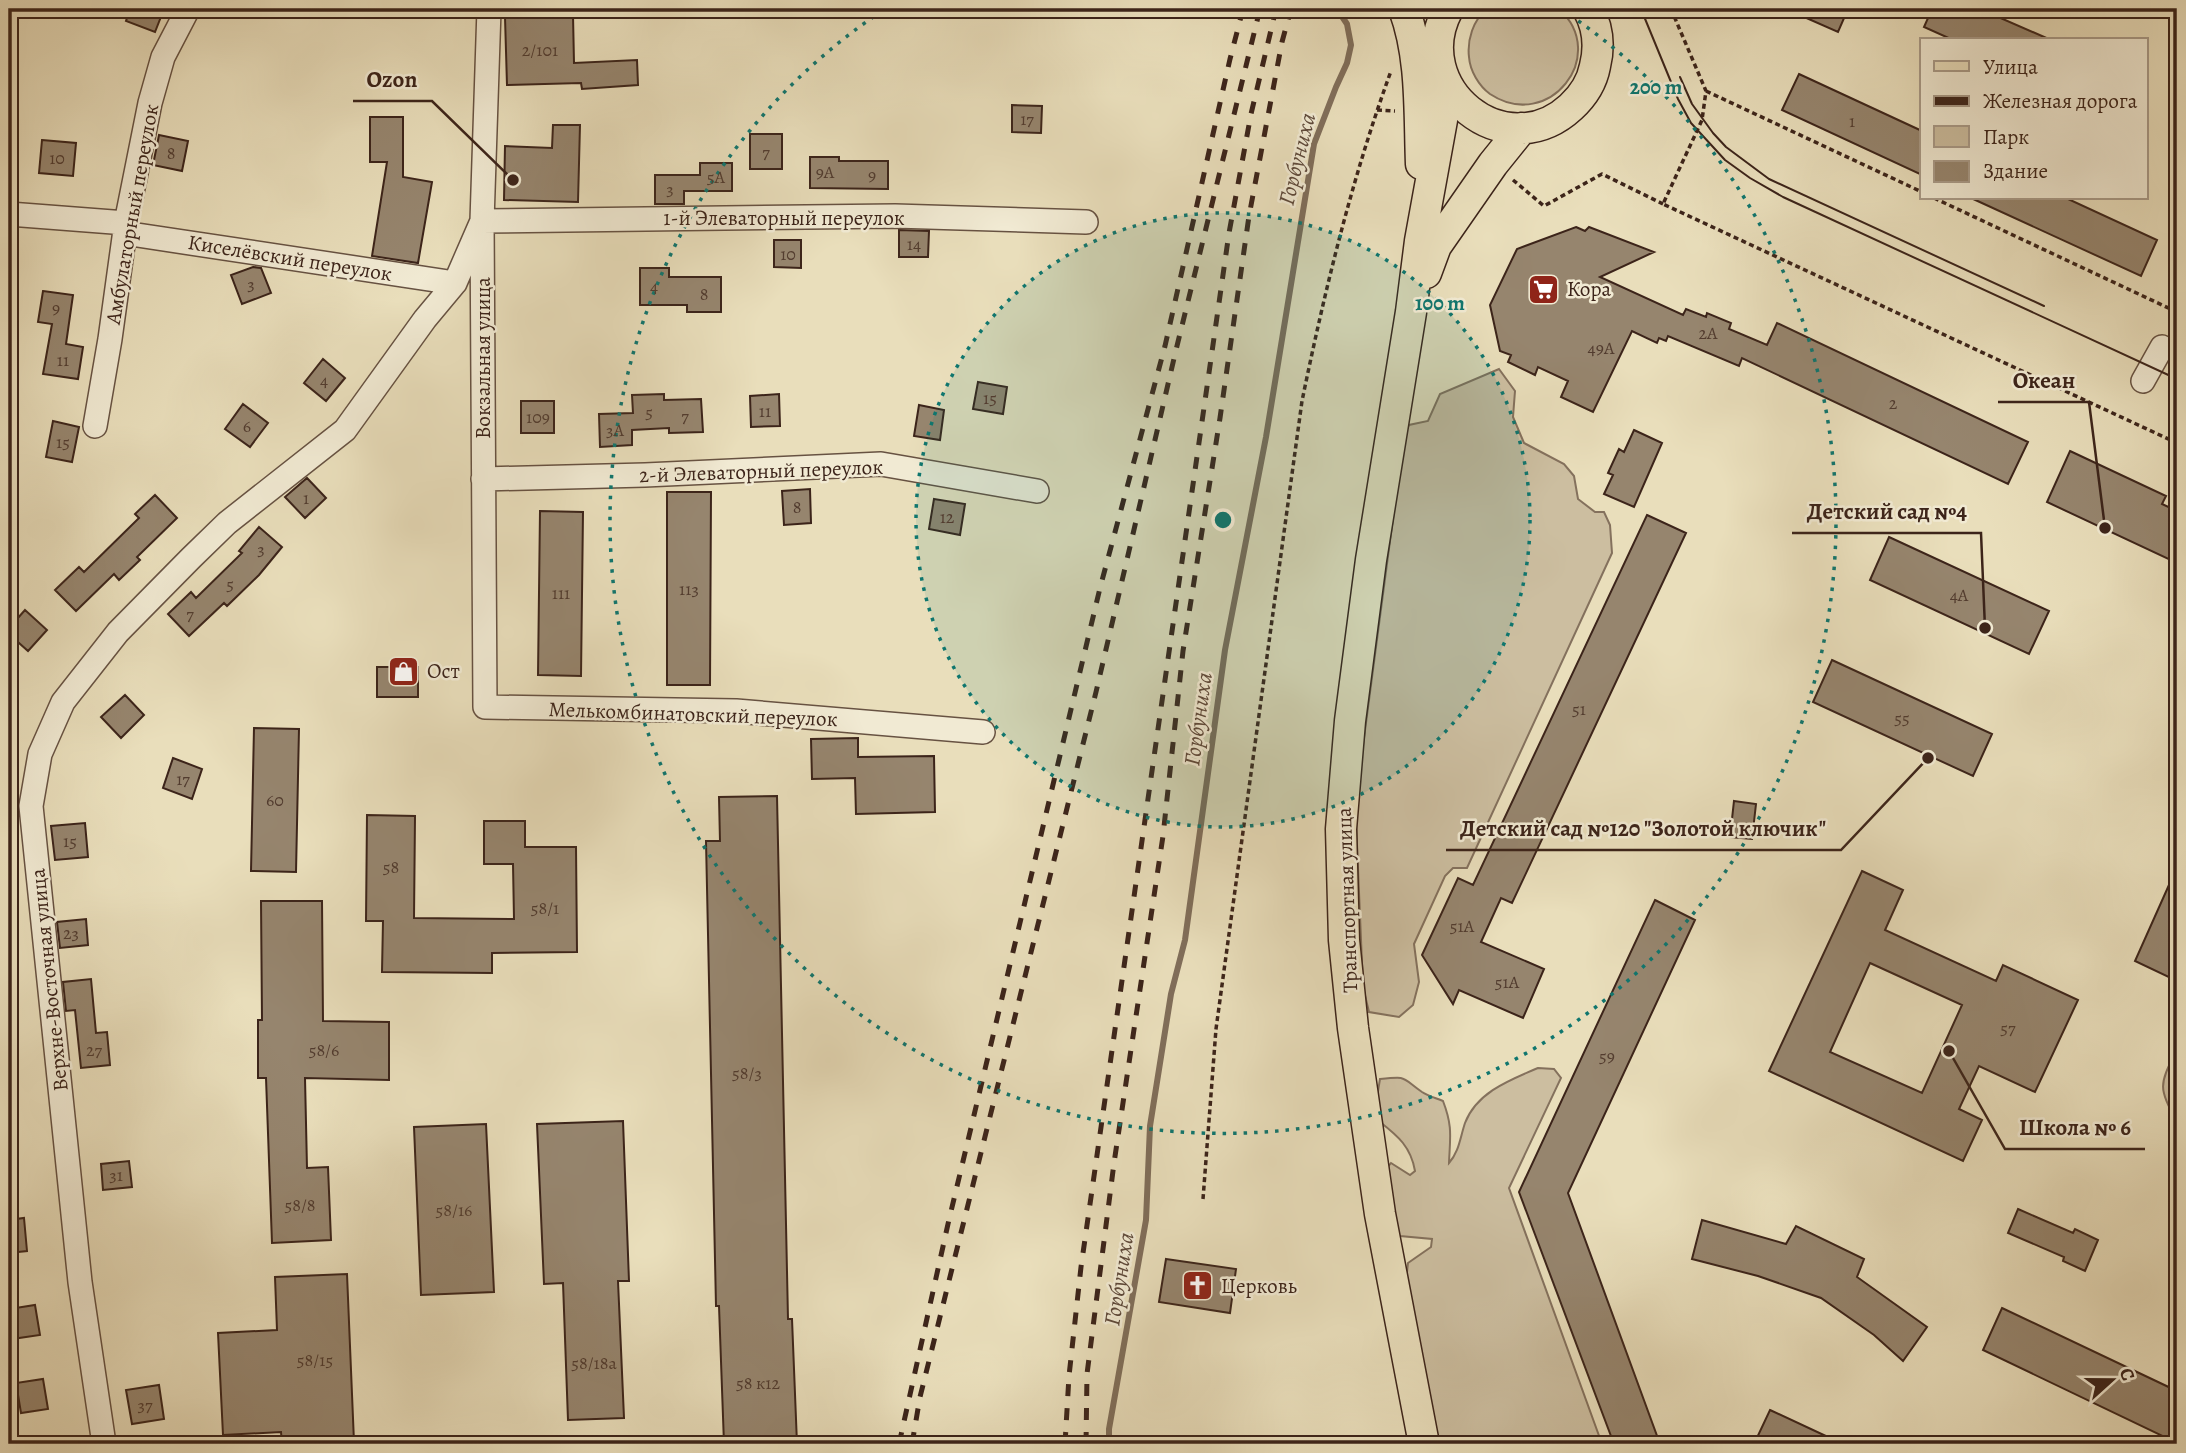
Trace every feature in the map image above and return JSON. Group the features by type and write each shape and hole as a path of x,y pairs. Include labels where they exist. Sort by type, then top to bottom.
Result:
{"main road":[{"path":"1404,9 1411,32 1419,112 1422,181 1420,241"},
{"path":"1410,9 1438,37"},
{"path":"1448,9 1438,37 1438,61 1445,83 1458,102 1477,117 1499,126 1522,128 1540,125 1563,115 1581,98 1593,77 1598,52 1597,33 1588,9"},
{"path":"1411,312 1445,83"},
{"path":"1411,312 1436,246 1493,164 1522,128"},
{"name":"Транспортная улица","path":"1411,312 1371,560 1350,721 1341,829 1344,940 1353,1028 1380,1214 1424,1444"}],"street":[{"name":"Амбулаторный переулок","path":"95,426 125,228 150,103 163,57 188,9"},
{"name":"Вокзальная улица","path":"485,707 482,221 489,9"},
{"name":"Киселёвский переулок","path":"9,214 125,228 456,283"},
{"name":"1-й Элеваторный переулок","path":"482,221 895,216 1086,222"},
{"name":"Верхне-Восточная улица","path":"104,1444 80,1282 31,806 40,754 63,702 118,632 227,523 345,430 425,319 456,283 482,221"},
{"path":"2143,381 2162,347"},
{"name":"2-й Элеваторный переулок","path":"483,480 881,464 1037,491"},
{"name":"Мелькомбинатовский переулок","path":"485,707 736,711 983,732"}],"path":[{"path":"1671,9 1706,91 1702,120 1663,204 2177,443"},
{"path":"1203,1199 1216,1029 1302,401 1325,291 1372,123 1393,65"},
{"path":"1706,91 1920,191"},
{"path":"1938,200 2177,312"}],"green space":[{"path":"1487,9 1559,9 1573,27 1578,47 1575,66 1566,83 1551,96 1533,104 1512,103 1486,91 1473,73 1469,44 1475,25"},
{"path":"1499,369 1515,391 1513,417 1524,443 1564,464 1574,476 1578,499 1595,512 1604,512 1610,525 1612,553 1467,868 1453,868 1445,876 1414,944 1419,982 1413,1005 1399,1017 1369,1012 1363,987 1356,821 1362,753 1404,435 1409,425 1428,421 1440,394"},
{"path":"2177,1049 2177,1121 2166,1100 2163,1085"},
{"path":"1538,1068 1554,1069 1561,1078 1509,1188 1602,1444 1434,1444 1406,1281 1408,1263 1431,1247 1432,1239 1400,1236 1392,1232 1387,1168 1391,1163 1410,1175 1415,1171 1403,1143 1380,1122 1377,1097 1380,1079 1404,1079 1424,1093 1443,1101 1450,1125 1449,1163 1470,1112 1478,1103 1496,1088"}],"building":[{"path":"130,9 164,9 155,32 126,21"},
{"path":"1786,9 1848,9 1838,32"},
{"path":"1932,9 1980,9 2046,38 1949,38 1924,27"},
{"path":"573,15 574,63 637,60 638,85 582,89 581,83 507,85 505,17"},
{"path":"1799,74 1920,130 1920,174 1782,110"},
{"path":"1012,105 1042,106 1041,133 1012,132"},
{"path":"370,117 403,117 403,177 432,182 418,263 372,256 387,162 370,162"},
{"path":"553,125 580,125 578,202 504,200 505,146 552,148"},
{"path":"750,134 782,134 782,169 750,169"},
{"path":"159,135 188,141 182,171 153,165"},
{"path":"42,140 76,143 73,176 39,173"},
{"path":"810,157 839,157 839,161 888,161 888,189 810,188"},
{"path":"700,163 732,163 732,191 684,191 684,204 655,204 655,175 700,175"},
{"path":"1975,200 2070,200 2157,240 2141,276"},
{"path":"1576,227 1585,231 1589,227 1654,252 1600,277 1683,315 1686,309 1706,317 1707,313 1731,323 1729,329 1767,345 1777,323 2028,442 2008,484 1742,358 1739,366 1668,336 1666,341 1659,338 1657,343 1632,331 1593,412 1561,397 1568,381 1538,367 1535,375 1508,362 1511,355 1500,351 1490,305 1517,249"},
{"path":"899,230 929,231 928,257 899,257"},
{"path":"774,240 801,240 801,268 774,267"},
{"path":"253,267 261,268 271,293 242,304 231,275"},
{"path":"640,268 669,268 669,277 721,277 721,312 687,312 687,305 640,305"},
{"path":"43,291 73,295 66,344 83,347 78,379 43,374 52,324 38,322"},
{"path":"323,359 345,378 326,401 304,383"},
{"path":"978,382 1007,387 1003,414 973,409"},
{"path":"664,394 664,400 701,399 703,432 669,433 669,428 632,430 632,445 600,447 599,414 633,413 632,395"},
{"path":"779,394 780,426 751,427 750,396"},
{"path":"521,401 554,401 554,433 521,433"},
{"path":"243,404 268,423 250,447 225,429"},
{"path":"919,405 944,410 940,440 914,436"},
{"path":"53,421 79,427 72,462 46,457"},
{"path":"1634,430 1662,443 1634,507 1604,494 1613,475 1608,473 1619,449 1624,452"},
{"path":"2070,451 2166,496 2162,504 2177,511 2177,563 2047,502"},
{"path":"307,478 326,498 305,518 285,497"},
{"path":"810,489 811,523 784,525 782,491"},
{"path":"667,492 711,492 710,685 667,685"},
{"path":"155,495 177,518 137,557 140,560 119,580 114,574 76,611 55,590 79,567 84,572 139,518 135,514"},
{"path":"934,499 965,504 960,535 929,529"},
{"path":"540,511 583,512 581,676 538,675"},
{"path":"1647,515 1686,533 1512,903 1501,898 1481,942 1544,969 1523,1018 1459,990 1453,1004 1422,955 1458,878 1473,885"},
{"path":"259,527 282,547 259,575 227,606 224,603 189,636 168,614 191,592 196,598 242,553 239,551"},
{"path":"1889,537 2049,611 2029,654 1870,580"},
{"path":"25,610 47,630 28,651 9,634 9,628"},
{"path":"1832,660 1992,734 1973,776 1813,702"},
{"path":"377,667 418,667 418,697 377,697"},
{"path":"125,695 144,715 121,738 101,717"},
{"path":"254,728 299,729 296,872 251,871"},
{"path":"858,738 858,757 934,756 935,812 856,814 855,778 812,779 811,739"},
{"path":"173,758 202,769 192,799 163,788"},
{"path":"777,796 788,1319 792,1319 797,1444 724,1444 719,1306 716,1306 706,841 720,841 719,797"},
{"path":"1734,801 1756,804 1752,839 1730,837"},
{"path":"367,815 415,816 414,918 514,919 513,864 484,864 484,821 525,821 525,847 576,847 577,952 492,953 492,973 382,972 383,921 366,921"},
{"path":"85,823 88,857 55,860 51,826"},
{"path":"2177,867 2177,981 2135,961"},
{"path":"1862,871 1903,890 1885,930 1996,981 2003,965 2078,1000 2035,1092 1979,1066 1959,1109 1982,1120 1963,1161 1769,1071","holes":["1870,963 1962,1005 1922,1093 1830,1052"]},
{"path":"1655,900 1695,920 1568,1193 1660,1444 1614,1444 1519,1192"},
{"path":"261,901 322,901 323,1021 389,1022 389,1080 305,1078 307,1168 328,1167 331,1240 272,1243 266,1078 258,1078 258,1020 262,1020"},
{"path":"86,919 88,945 60,948 57,922"},
{"path":"91,979 96,1033 107,1032 110,1065 81,1068 75,1010 66,1011 63,982"},
{"path":"623,1121 629,1281 618,1281 624,1418 568,1420 563,1283 544,1284 537,1124"},
{"path":"486,1124 494,1292 421,1295 414,1127"},
{"path":"129,1161 132,1187 103,1190 101,1164"},
{"path":"2018,1209 2073,1233 2075,1229 2098,1240 2085,1271 2063,1261 2064,1257 2008,1233"},
{"path":"24,1218 27,1251 9,1253 9,1220"},
{"path":"1702,1220 1786,1244 1796,1226 1864,1259 1857,1277 1927,1327 1903,1361 1874,1335 1821,1298 1758,1276 1692,1259"},
{"name":"Церковь","path":"1166,1259 1236,1269 1230,1313 1159,1302"},
{"path":"347,1274 354,1442 282,1444 281,1432 223,1435 218,1333 277,1330 275,1277"},
{"path":"35,1305 40,1335 12,1339 9,1309"},
{"path":"2002,1308 2177,1391 2177,1443 1983,1350"},
{"path":"43,1379 48,1409 21,1413 16,1383"},
{"path":"159,1385 164,1419 132,1424 126,1390"},
{"path":"1770,1410 1843,1444 1754,1444"}],"waterway":[{"name":"Горбуниха","path":"1109,1444 1109,1429 1146,1220 1150,1126 1171,994 1185,940 1225,650 1266,437 1314,144 1347,63 1351,45 1347,24 1337,9"}],"tram line":[{"path":"1641,9 1678,99 1691,123 1725,160 1750,178 1783,197 2177,379"},
{"path":"1680,77 1692,104 1713,133 1726,147 1769,179 2044,306"}],"railway":[{"path":"899,1444 948,1224 1100,588 1165,346 1243,9"},
{"path":"912,1444 920,1397 1096,692 1260,9"},
{"path":"1065,1444 1069,1376 1081,1267 1229,233 1251,114 1276,9"},
{"path":"1086,1444 1087,1374 1114,1163 1163,836 1183,651 1249,216 1282,42 1291,9"}],"place":[{"name":"Ozon","path":"513,180"},
{"name":"Кора","path":"1544,289"},
{"name":"Океан","path":"2105,528"},
{"name":"Детский сад №4","path":"1985,628"},
{"name":"Ост","path":"404,671"},
{"name":"Детский сад №120 \"Золотой ключик\"","path":"1928,758"},
{"name":"Школа № 6","path":"1949,1051"},
{"name":"Церковь","path":"1198,1286"}]}
